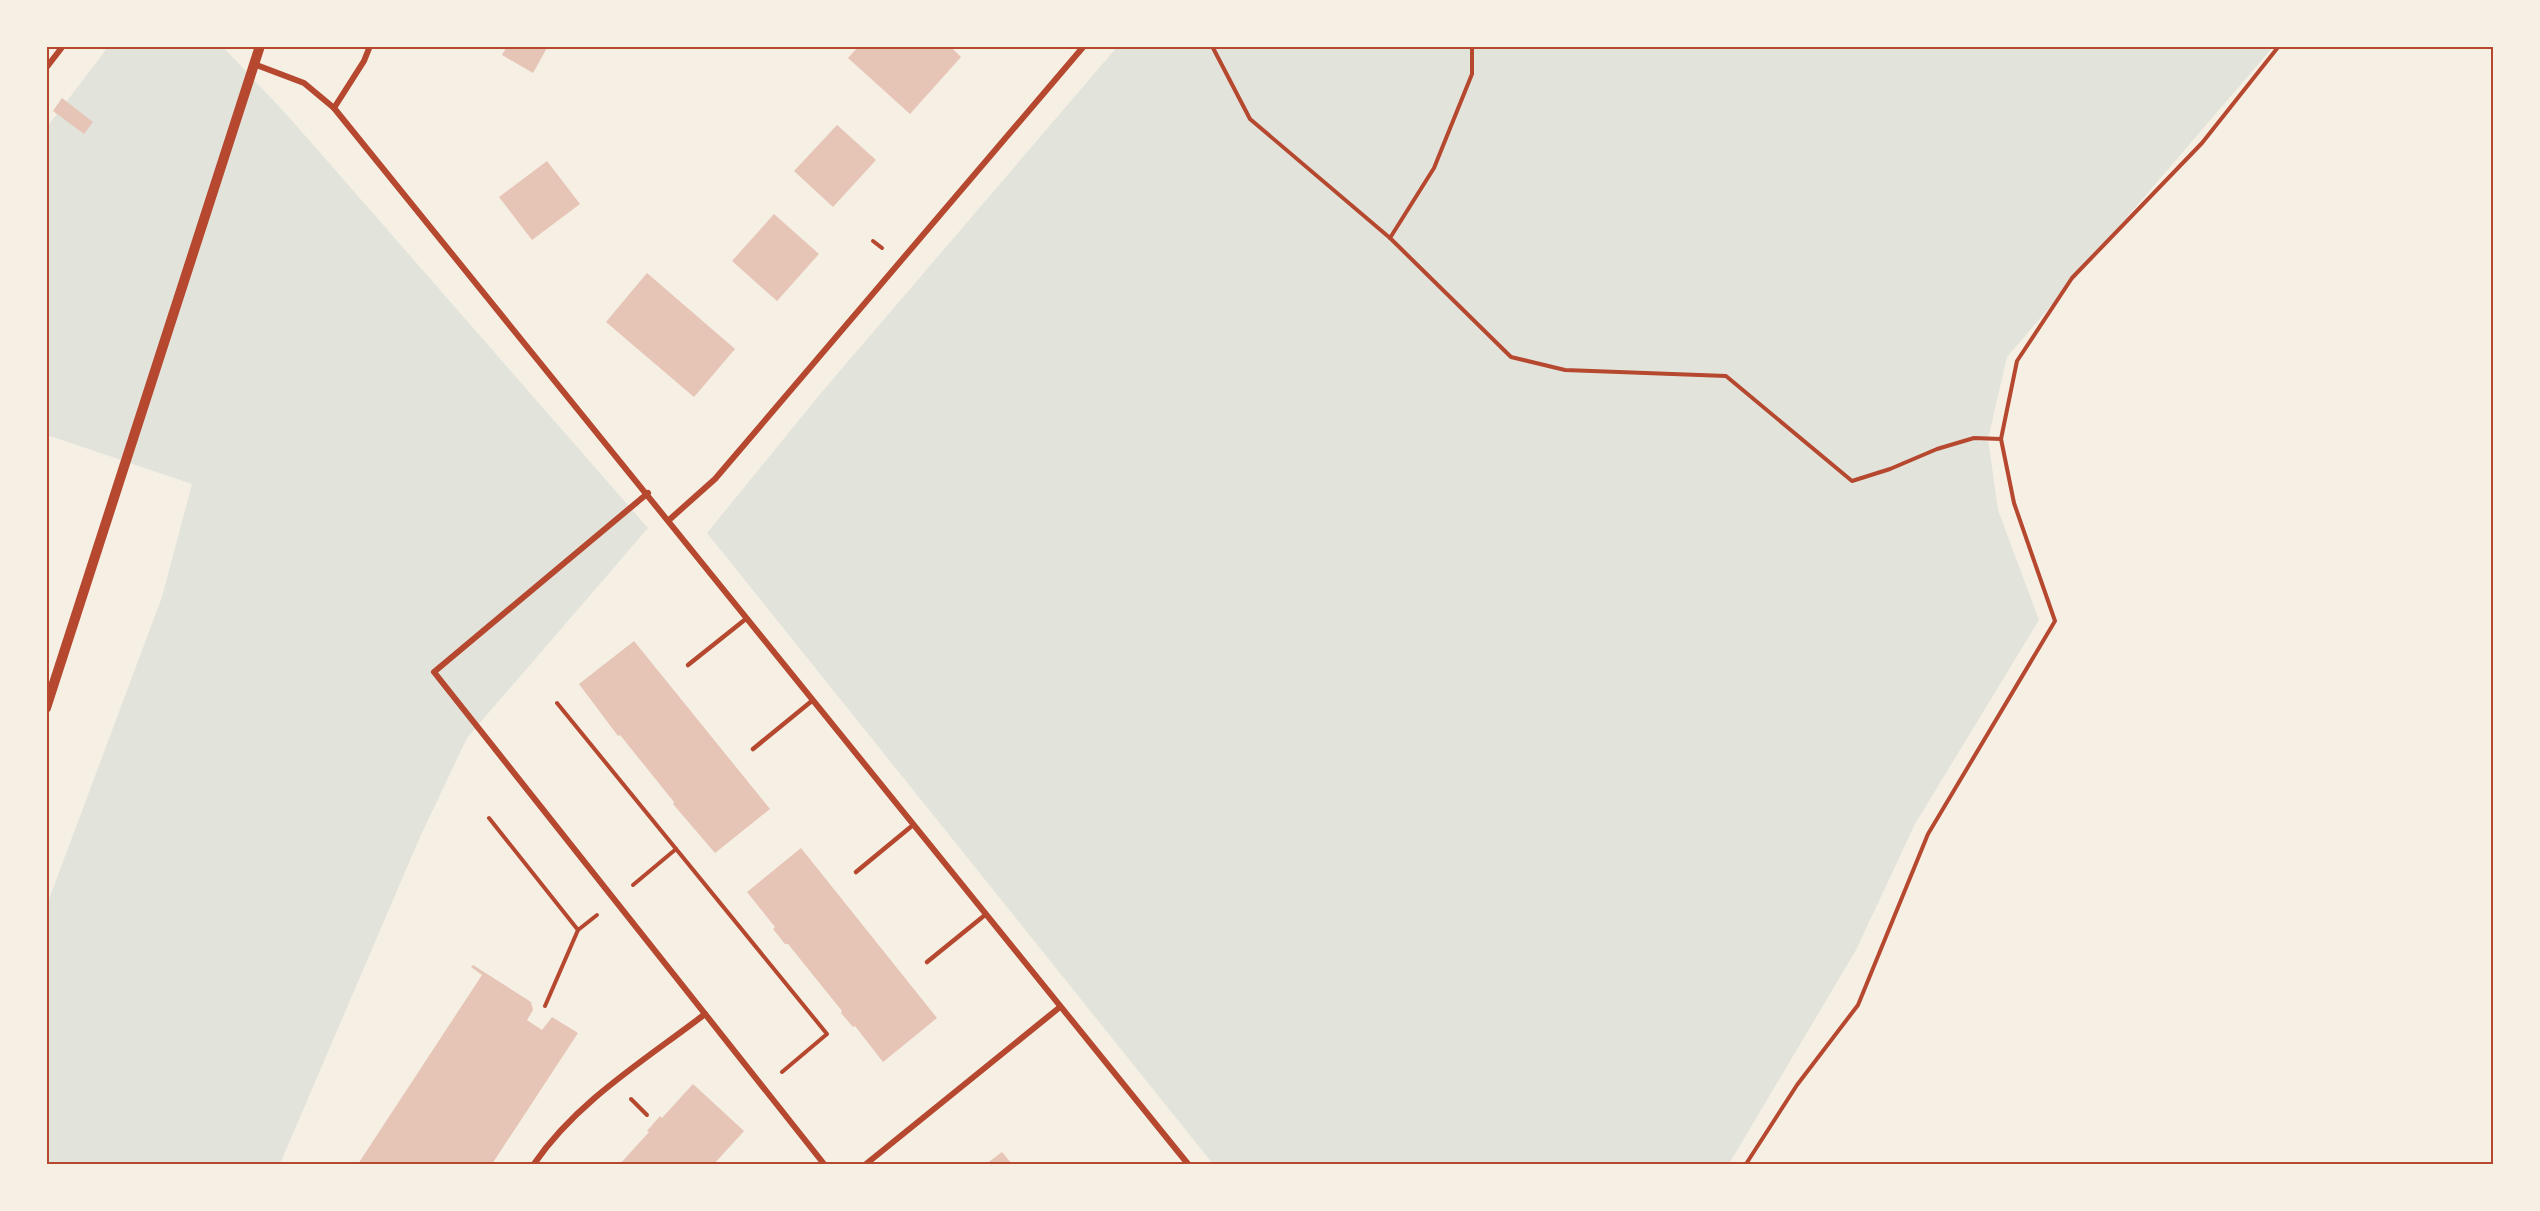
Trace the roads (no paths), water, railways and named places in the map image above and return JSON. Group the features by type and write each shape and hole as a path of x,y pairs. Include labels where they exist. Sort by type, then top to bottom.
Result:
{"street":[{"path":"46,68 63,46"},
{"path":"46,708 260,46"},
{"path":"334,108 364,61 370,46"},
{"path":"669,520 715,479 1084,46"},
{"path":"254,64 304,83 334,108 648,493 985,915 1188,1164"},
{"path":"648,493 434,672 824,1164"},
{"path":"866,1164 1060,1007"},
{"path":"534,1164 548,1143 574,1115 705,1014"}],"lane":[{"path":"688,665 747,618"},
{"path":"753,749 813,700"},
{"path":"856,872 913,825"},
{"path":"927,962 985,915"}]}
